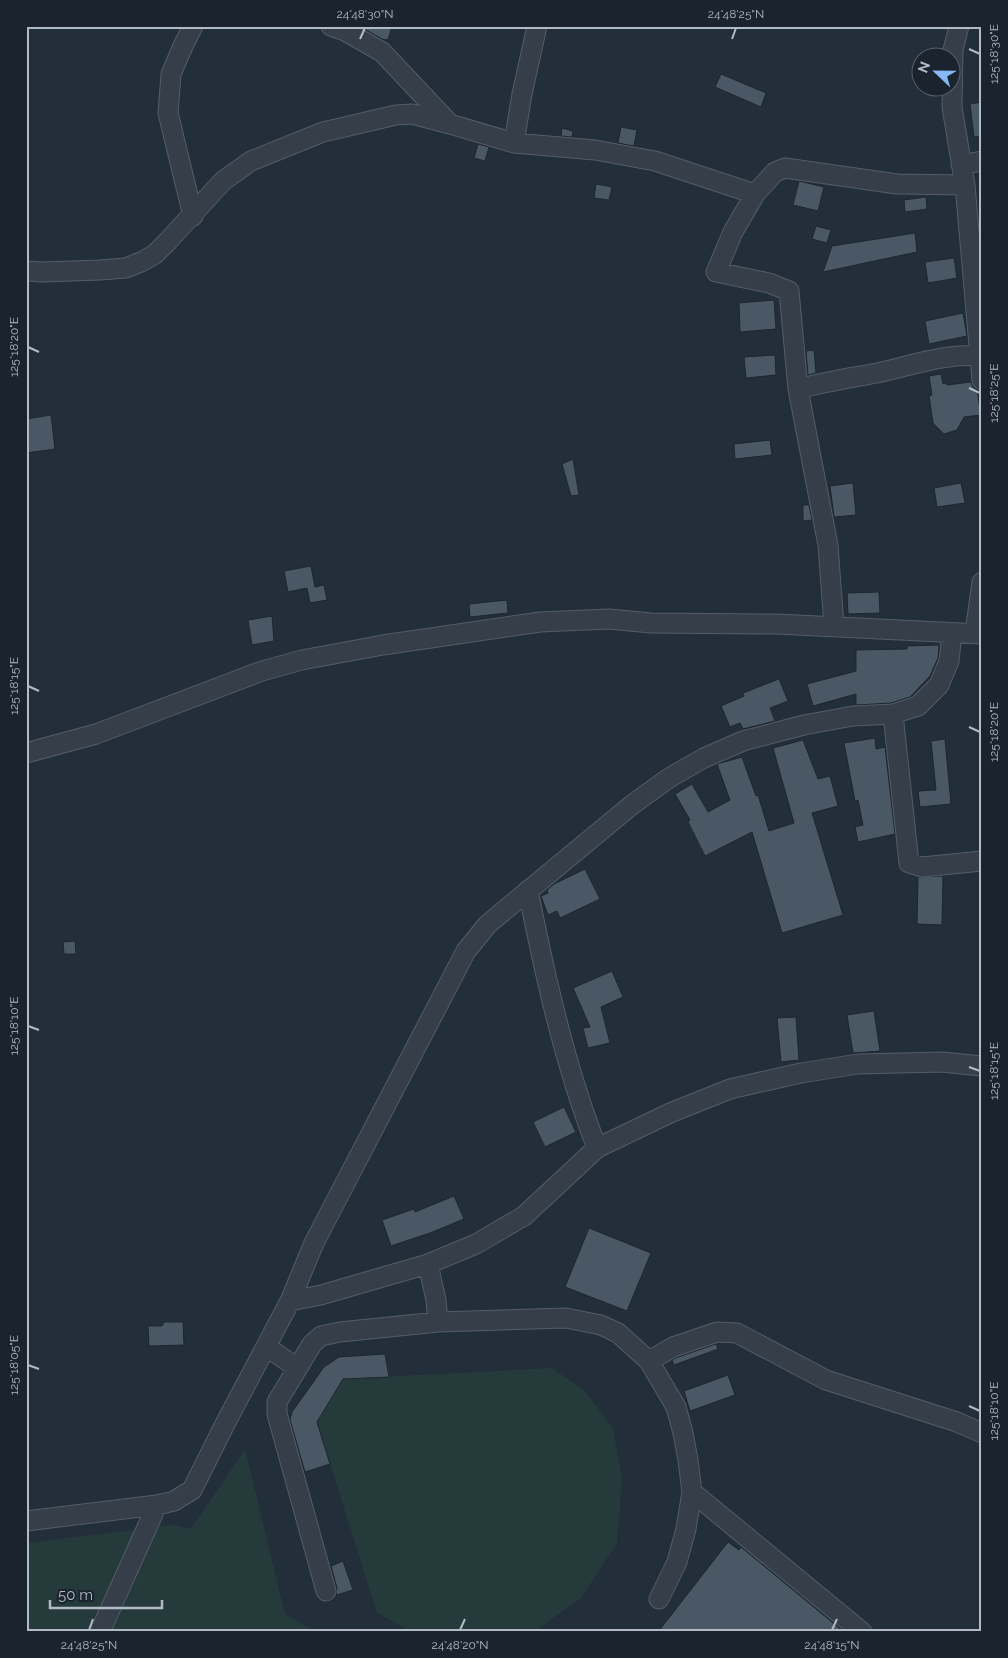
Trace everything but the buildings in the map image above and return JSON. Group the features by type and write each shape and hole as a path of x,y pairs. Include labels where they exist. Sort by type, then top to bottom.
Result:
{"street":[{"path":"193,26 171,74 168,113 193,216"},
{"path":"331,26 382,52 450,124"},
{"path":"514,143 536,26"},
{"path":"959,26 953,50 952,107 964,185 982,380"},
{"path":"26,271 126,268 143,261 155,254 193,216 223,181 251,161 323,132 396,115 412,114 514,143 595,150 656,161 755,194"},
{"path":"961,165 982,161"},
{"path":"834,626 828,545 798,388 788,291 769,283 716,272 733,232 755,194 775,172 785,168 897,184 964,185"},
{"path":"798,388 937,360 966,355 980,356"},
{"path":"26,753 96,734 262,671 302,660 383,645 540,622 609,620 651,623 834,626 978,633 982,582"},
{"path":"26,1521 157,1506 174,1501 192,1490 224,1424 290,1301 314,1243 466,951 488,924 633,804 669,778 704,758 743,741 804,725 853,716 893,714 918,706 939,685 949,661 952,633"},
{"path":"893,714 909,863 922,867 982,861"},
{"path":"528,890 545,976 584,1115 597,1148"},
{"path":"290,1301 321,1295 428,1264 476,1244 524,1216 597,1148 670,1113 730,1089 858,1064 942,1062 982,1066"},
{"path":"428,1264 436,1300 438,1322"},
{"path":"326,1591 277,1414 277,1402 312,1344 321,1336 340,1332 438,1322 566,1318 601,1325 618,1333 649,1361 676,1408 683,1433 692,1492 686,1529 677,1562 659,1598"},
{"path":"649,1361 674,1346 717,1332 737,1333 826,1380 957,1422 982,1433"},
{"path":"267,1347 296,1368"},
{"path":"692,1492 862,1632"},
{"path":"100,1632 157,1506"}],"green space":[{"path":"552,1368 585,1391 613,1428 622,1480 617,1543 581,1598 538,1629 529,1632 413,1632 377,1613 317,1422 343,1379"},
{"path":"245,1449 285,1614 316,1632 26,1632 26,1543 175,1525 191,1529"}]}
